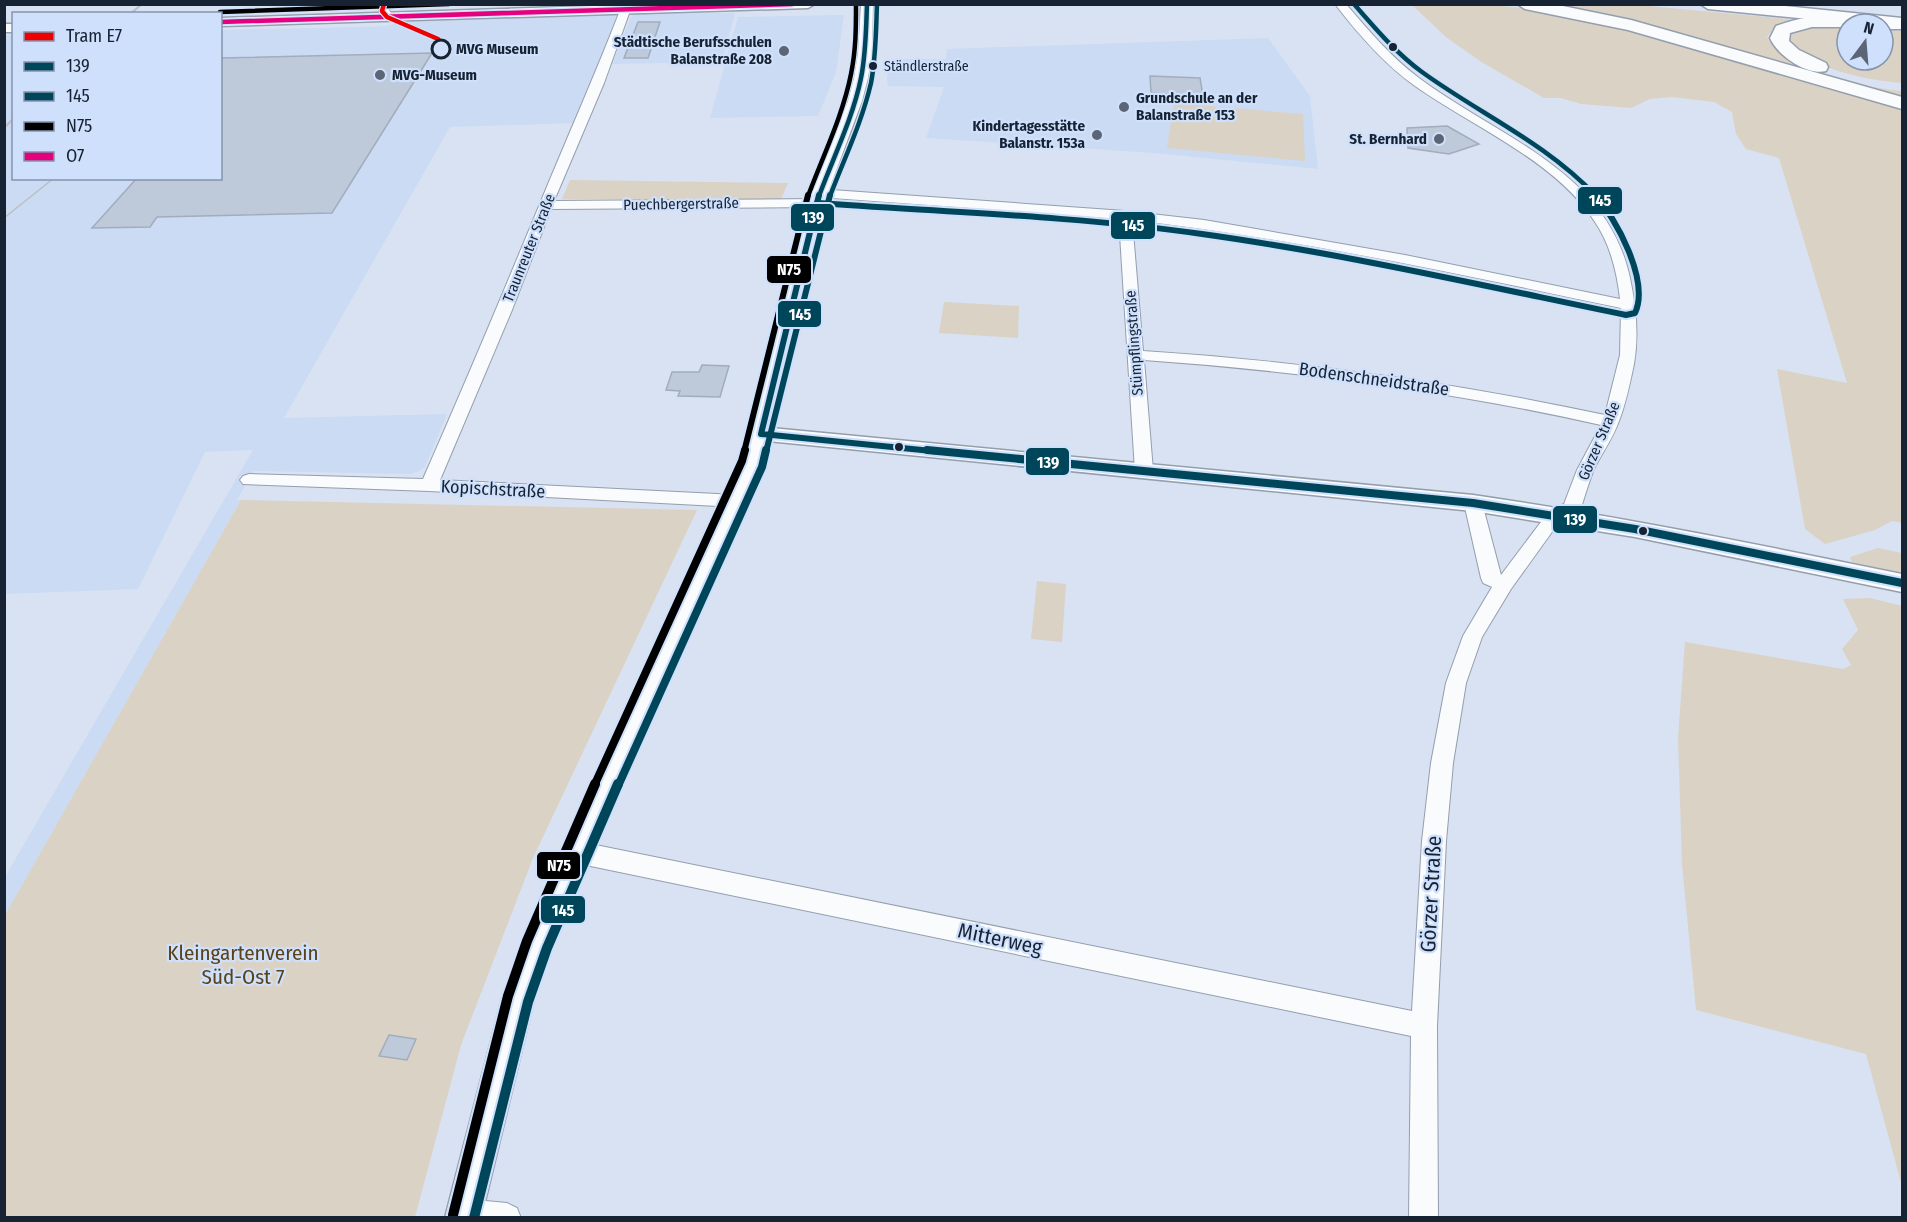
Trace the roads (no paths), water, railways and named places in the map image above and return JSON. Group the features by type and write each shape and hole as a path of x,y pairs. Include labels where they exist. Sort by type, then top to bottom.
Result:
{"highway":[{"path":"1526,4 1631,25 1902,103"},
{"path":"1708,4 1902,23"},
{"path":"1788,4 1902,14"},
{"path":"1833,4 1902,14"},
{"path":"1902,23 1819,20 1793,25 1782,30 1779,38 1780,43 1793,54 1823,69 1861,80 1902,87"}],"main road":[{"path":"222,15 548,4"},
{"path":"222,22 386,10 808,4"}],"street":[{"path":"507,1218 464,1216 518,999 543,927 752,464 817,198 859,87 865,53 867,4"},
{"name":"Görzer Straße","path":"1340,4 1376,47 1416,82 1551,168 1578,190 1593,206 1613,239 1624,270 1628,305 1628,349 1610,422 1586,468 1572,508 1556,514 1503,584 1473,636 1454,690 1442,763 1434,840 1424,1026 1423,1218"},
{"name":"Traunreuter Straße","path":"429,485 505,310 546,205 594,93 626,8"},
{"name":"Puechbergerstraße","path":"546,205 817,198 1125,215 1204,224 1326,244 1628,305"},
{"name":"Stümpflingstraße","path":"1125,215 1144,471"},
{"name":"Bodenschneidstraße","path":"1134,355 1309,369 1480,395 1610,422"},
{"path":"761,434 1473,503 1556,514 1902,583"},
{"name":"Kopischstraße","path":"249,480 429,485 737,501"},
{"path":"1473,503 1490,578 1503,584"},
{"name":"Mitterweg","path":"576,852 1424,1026"}],"tram line":[{"name":"E7","path":"384,4 382,11 387,17 438,39 442,45 439,53"},
{"path":"4,218 52,180"}],"railway":[{"path":"132,12 142,4"},
{"path":"4,128 12,120"}],"place":[{"name":"MVG Museum","path":"441,49"},
{"name":"Städtische Berufsschulen Balanstraße 208","path":"784,51"},
{"name":"Ständlerstraße","path":"873,66"},
{"name":"MVG-Museum","path":"380,75"},
{"name":"Grundschule an der Balanstraße 153","path":"1124,107"},
{"name":"Kindertagesstätte Balanstr. 153a","path":"1097,135"},
{"name":"St. Bernhard","path":"1439,139"}],"park label":[{"name":"Kleingartenverein Süd-Ost 7","path":"243,965"}]}
